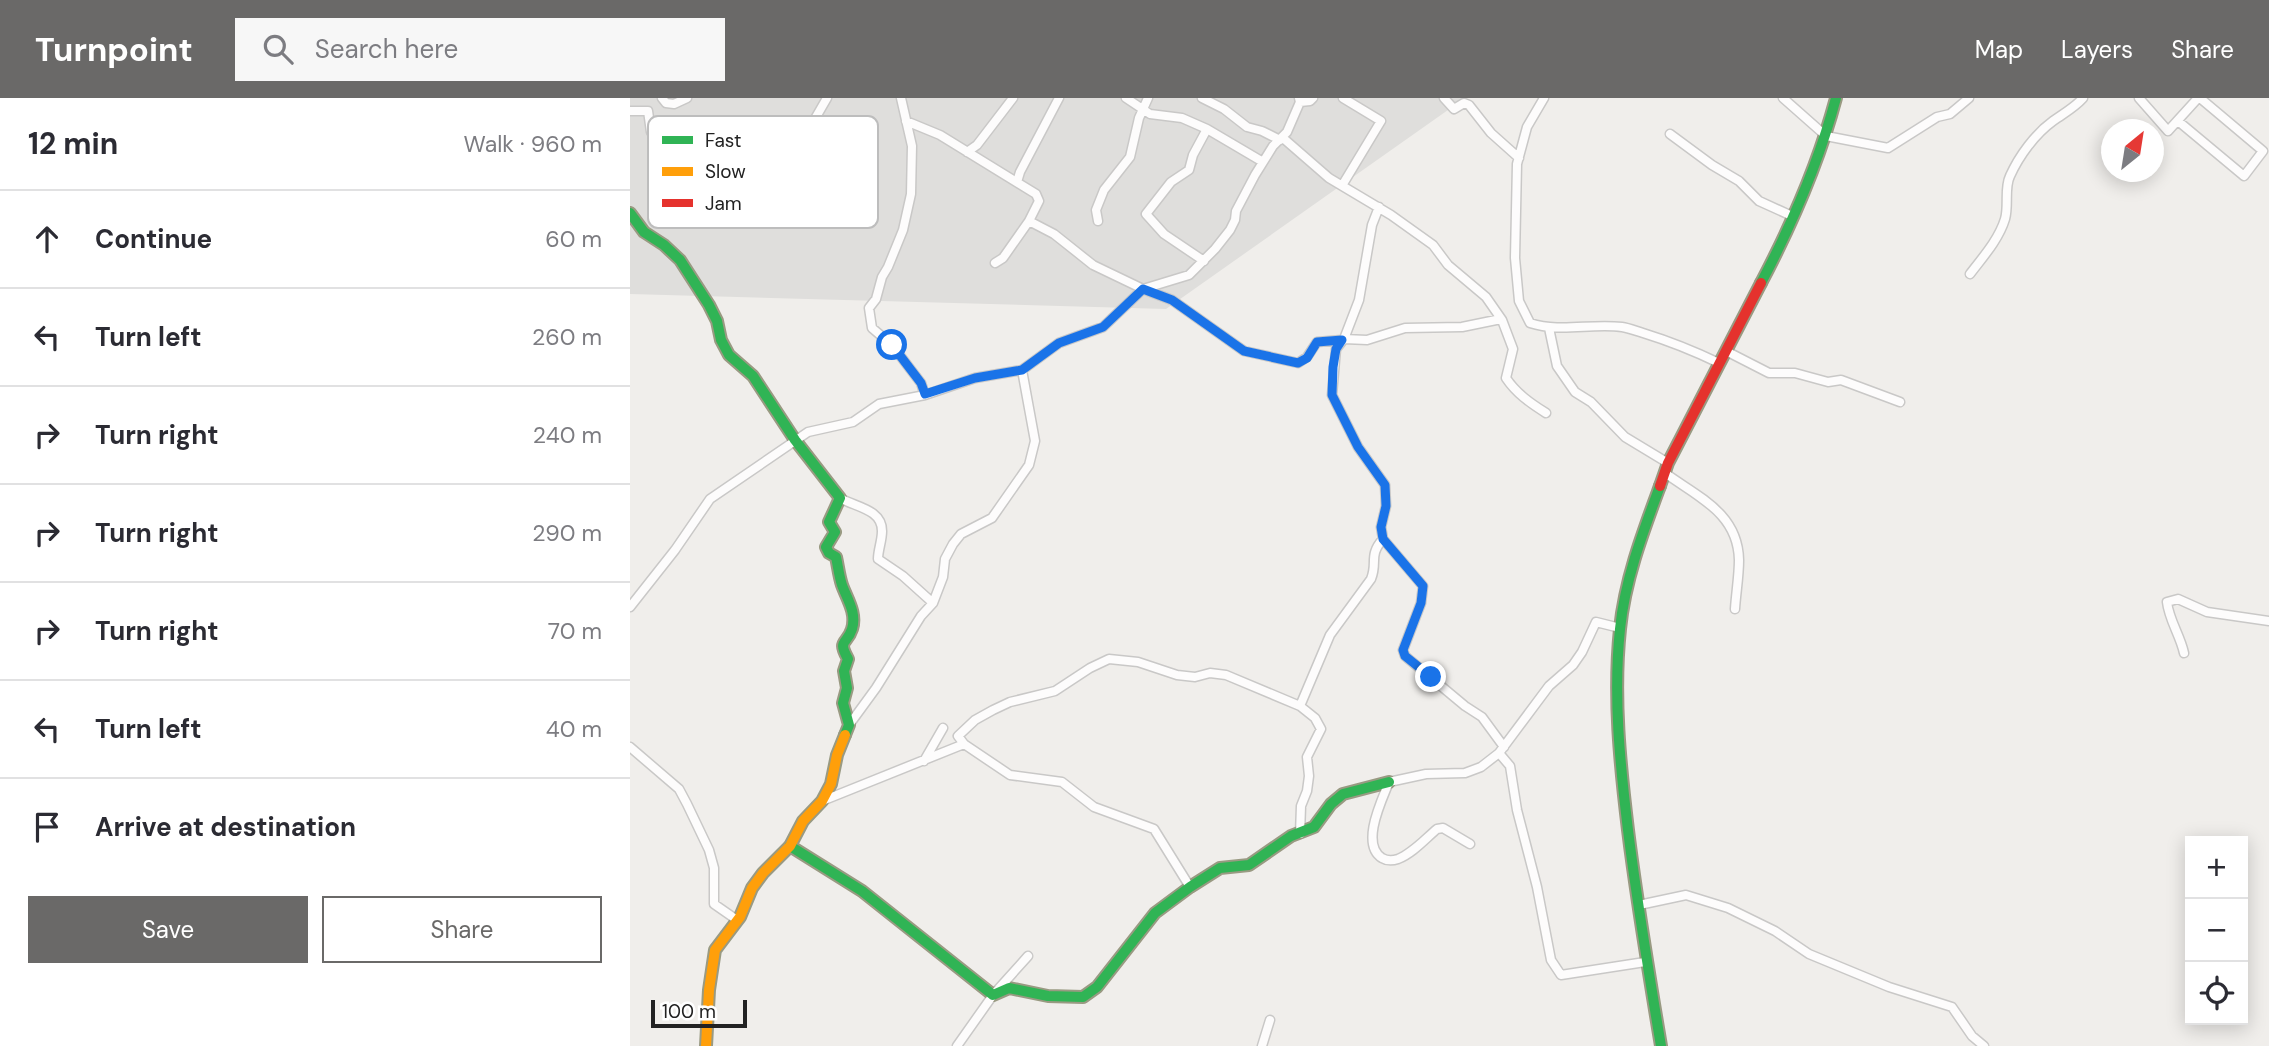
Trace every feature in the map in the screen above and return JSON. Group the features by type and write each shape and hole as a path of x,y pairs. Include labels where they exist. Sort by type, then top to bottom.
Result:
{"street":[{"path":"630,111 648,111 664,100 674,104 687,98"},
{"path":"817,116 827,98"},
{"path":"901,98 912,146 911,194 903,230 882,277 876,299 869,308 872,328 892,345 921,383 925,394"},
{"path":"967,152 975,147 1013,98"},
{"path":"1017,182 1059,98"},
{"path":"1126,98 1142,110 1160,117 1182,118 1207,129 1263,162"},
{"path":"1098,221 1096,210 1104,190 1130,158 1131,146 1148,98"},
{"path":"1202,98 1224,109 1247,127 1281,139 1329,178 1379,207 1433,245 1448,265 1486,297 1501,319 1513,349 1506,378 1517,387 1526,402 1546,413"},
{"path":"630,607 675,550 710,499 808,432 861,419 879,404 925,394 975,378 1022,370 1059,343 1103,327 1143,289 1189,275 1230,230 1236,211 1263,162 1281,139 1299,100 1311,101 1313,98"},
{"path":"1342,184 1381,121 1343,98"},
{"path":"1444,98 1454,109 1464,103 1469,105 1491,133 1519,158"},
{"path":"1544,98 1527,127 1519,158 1515,258 1519,300 1530,323 1549,328 1624,327 1663,338 1719,363"},
{"path":"1783,98 1826,136 1888,148 1937,117 1950,114 1969,98"},
{"path":"1661,1046 1645,962 1623,788 1617,710 1620,628 1635,556 1666,468 1781,245 1826,136 1836,98"},
{"path":"1970,274 1990,248 2005,219 2008,178 2022,156 2035,138 2083,98"},
{"path":"2139,98 2168,131 2199,98 2263,150 2244,176 2178,121"},
{"path":"648,111 649,116"},
{"path":"906,121 940,135 1036,194 1039,201 1029,221 1003,258 995,263"},
{"path":"1204,261 1164,234 1146,214 1171,182 1189,170 1193,155 1207,129"},
{"path":"1670,134 1739,181 1759,201 1792,216"},
{"path":"1379,207 1372,225 1359,300 1336,349 1332,395 1358,447 1385,485 1386,506 1381,527 1383,539 1423,586 1421,603 1403,650 1405,656 1482,717 1510,766 1517,810 1537,887 1551,960 1561,975 1645,962"},
{"path":"630,213 644,232 680,260 709,305 729,355 753,376 795,440 840,498 869,510 876,516 882,529 878,559 903,576 933,603"},
{"path":"1029,221 1054,234 1093,264 1172,300 1244,351 1298,363 1307,358 1317,342 1367,340 1405,328 1462,327 1501,319"},
{"path":"1549,328 1557,366 1575,393 1591,402 1625,437 1720,512 1731,525 1739,560 1735,609"},
{"path":"1726,351 1769,373 1795,373 1828,382 1841,380 1900,402"},
{"path":"706,1046 709,990 715,950 737,920 763,873 790,846 803,821 822,801 831,784 837,755 849,724 876,688 921,616 933,603 943,577 945,559 953,544 961,534 992,518 1029,466 1035,441 1022,370"},
{"path":"840,498 829,522 835,532 826,547 836,556 842,585 851,603 852,629 843,641 842,648 848,659 844,671 847,688 843,703 849,724"},
{"path":"1300,706 1330,635 1371,579 1374,572 1374,550 1383,539"},
{"path":"2184,653 2166,602 2178,599 2207,612 2269,621"},
{"path":"993,995 1009,988 1048,996 1083,996 1097,987 1155,913 1220,868 1249,865 1291,836 1314,827 1331,804 1343,794 1426,774 1465,773 1480,767 1502,750 1549,686 1577,658 1596,622 1620,628"},
{"path":"1190,887 1154,829 1094,807 1062,782 1010,775 964,744 958,736 975,720 1010,702 1055,691 1109,659 1138,662 1177,675 1226,675 1300,706 1315,718 1321,729 1307,757 1309,776 1299,815 1300,834"},
{"path":"924,761 943,729"},
{"path":"822,801 964,744"},
{"path":"630,747 679,789 709,850 714,869 714,904 737,920"},
{"path":"1389,782 1374,821 1373,844 1380,856 1387,860 1397,859 1437,829 1443,828 1470,844"},
{"path":"790,846 862,891 993,995"},
{"path":"1639,905 1686,895 1728,908 1775,931 1809,954 1889,987 1952,1007 1972,1036 1984,1046"},
{"path":"957,1046 993,995 1028,956"},
{"path":"1262,1046 1270,1020"}],"shaded area":[{"path":"630,98 1465,98 1166,309 630,294"}],"traffic: fast":[{"path":"1761,283 1804,192 1836,98"},
{"path":"630,213 644,232 680,260 709,305 729,355 753,376 795,440 840,498 829,522 835,532 826,547 829,553 836,557 853,617 852,629 843,645 848,659 844,671 847,688 843,703 849,725 845,735"},
{"path":"1660,486 1636,556 1622,610 1617,705 1628,830 1661,1046"},
{"path":"790,846 862,891 993,995 1009,988 1048,996 1083,997 1097,987 1155,913 1190,887 1220,868 1249,865 1291,836 1314,827 1331,804 1343,794 1389,782"}],"traffic: slow":[{"path":"706,1046 709,990 715,950 740,917 752,888 790,846 803,821 822,801 831,784 837,755 845,735"}],"traffic: jam":[{"path":"1660,486 1668,463 1761,283"}],"route":[{"path":"892,345 921,383 925,394 975,378 1022,370 1059,343 1103,327 1143,289 1172,300 1194,313 1220,336 1244,351 1298,363 1307,358 1317,342 1342,340 1336,349 1332,395 1358,447 1385,485 1386,506 1381,527 1383,539 1404,560 1423,586 1421,603 1403,650 1405,656 1431,677"}]}
